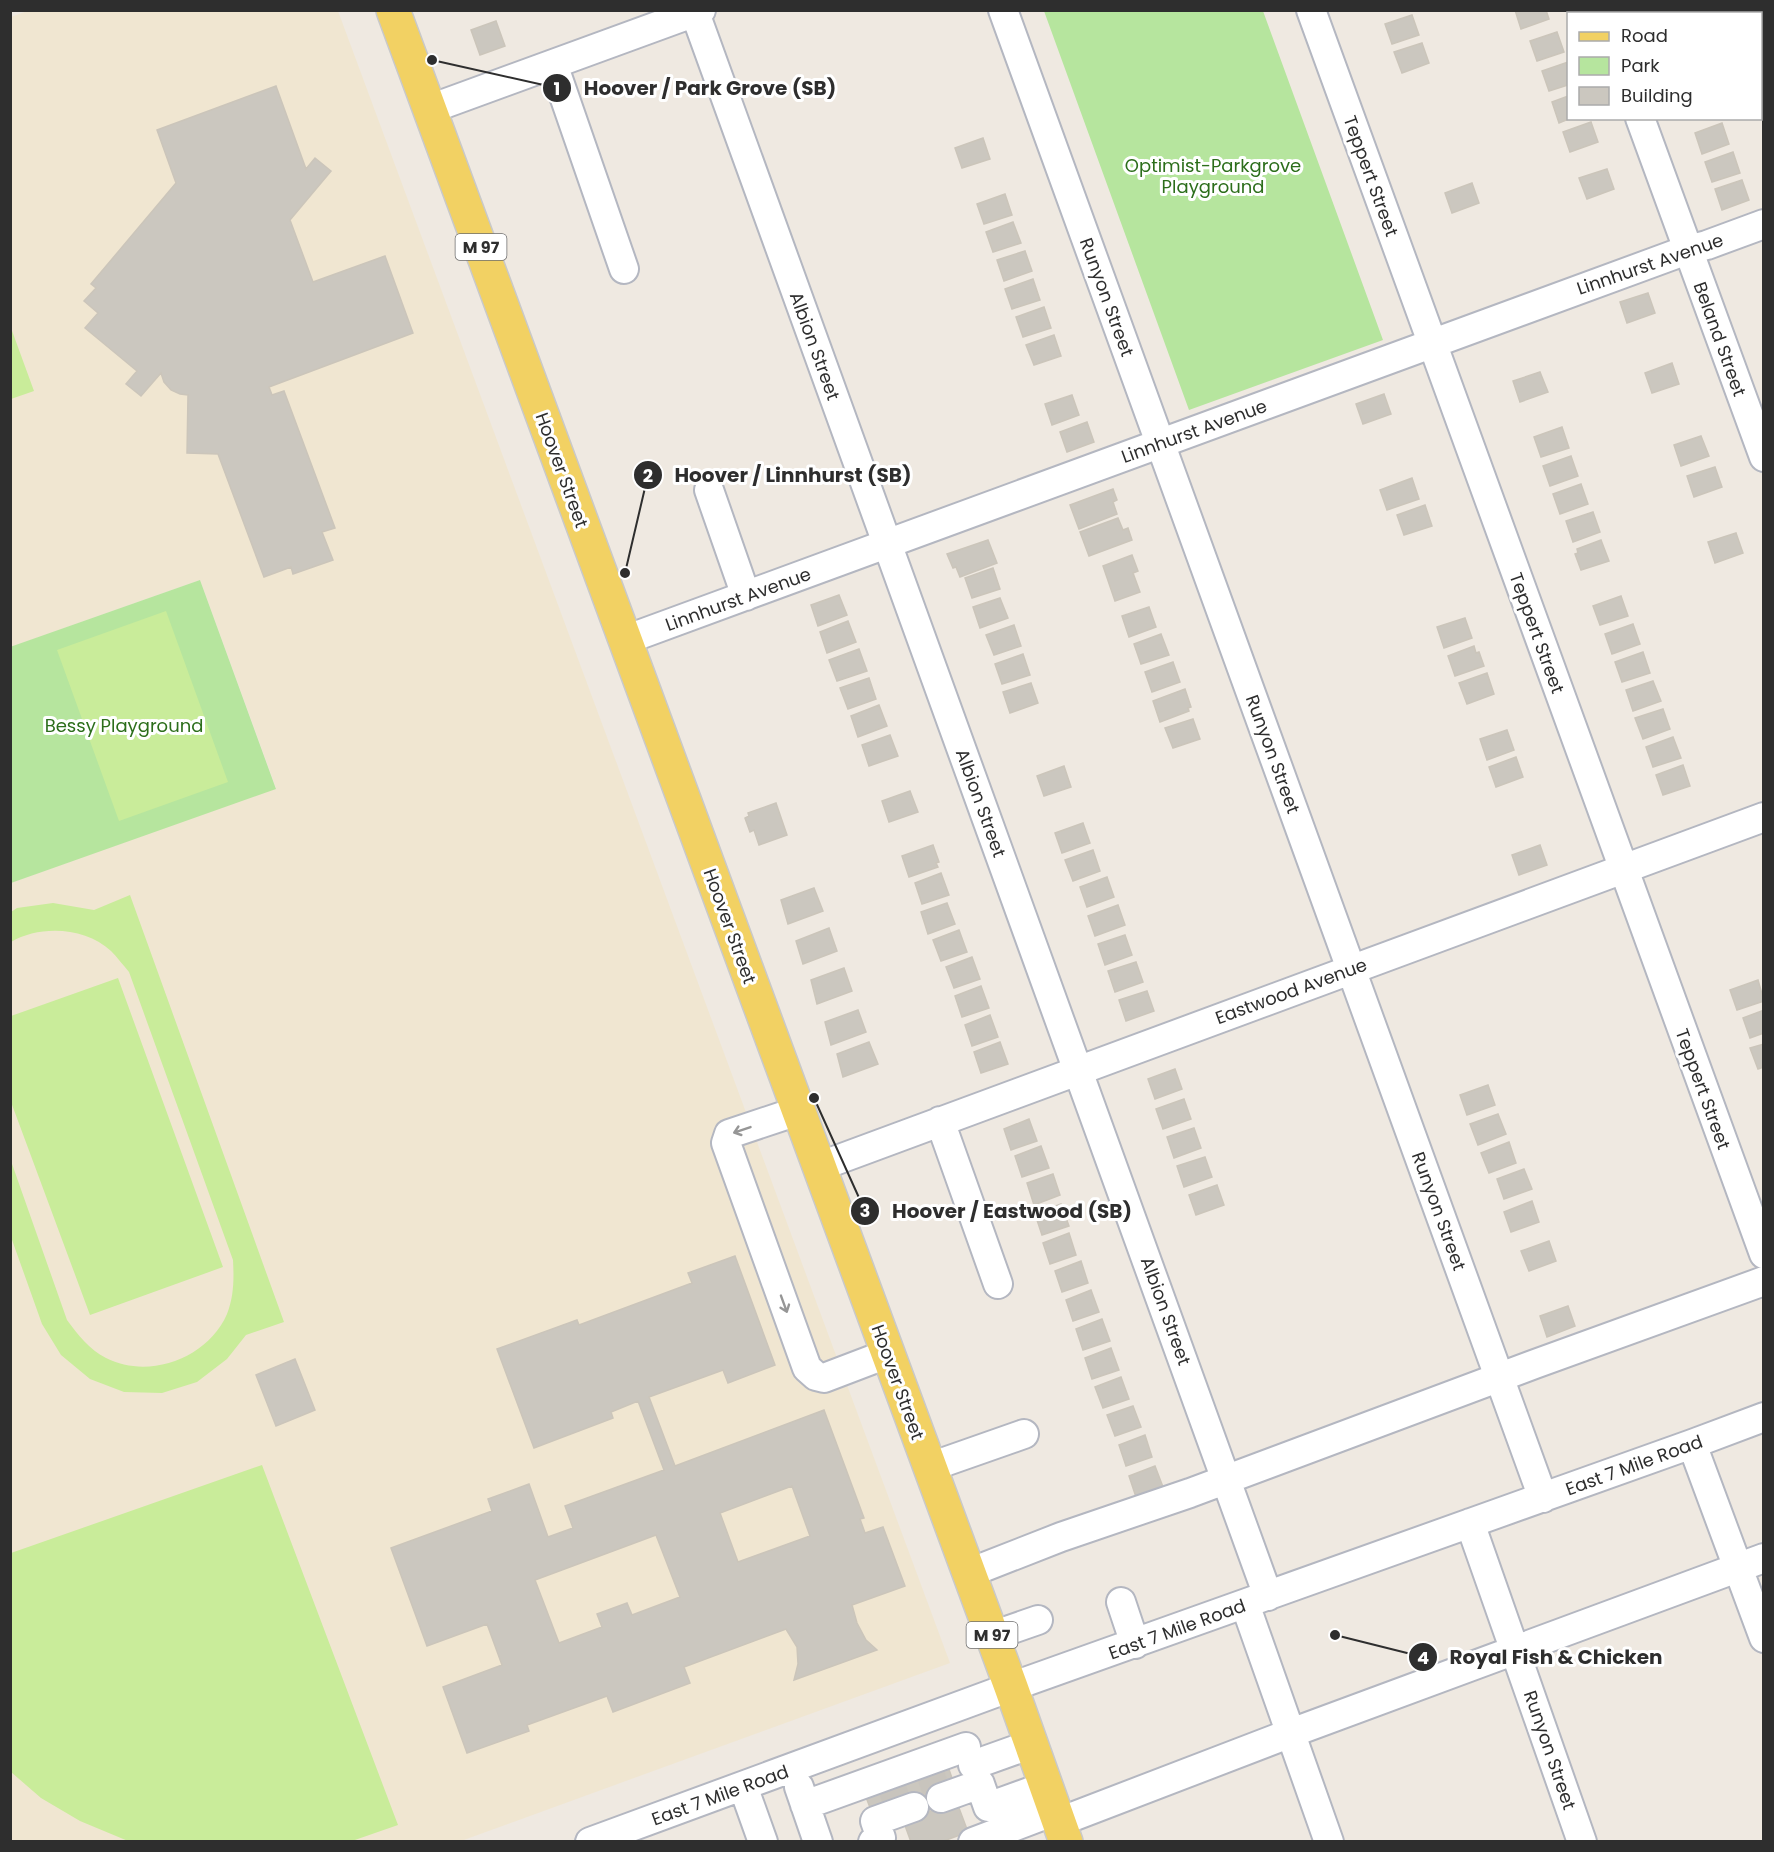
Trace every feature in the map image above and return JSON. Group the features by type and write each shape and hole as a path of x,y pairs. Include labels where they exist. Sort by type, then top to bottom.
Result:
{"main road":[{"name":"Hoover Street","path":"393,10 1057,1815"}],"street":[{"name":"Runyon Street","path":"1003,10 1543,1498"},
{"name":"Teppert Street","path":"1311,10 1764,1254"},
{"path":"430,109 696,11"},
{"name":"Albion Street","path":"696,11 1226,1479 1291,1733 1329,1842"},
{"path":"553,64 624,269"},
{"name":"Beland Street","path":"1641,120 1764,458"},
{"name":"Linnhurst Avenue","path":"625,640 1432,343 1764,224"},
{"path":"709,490 746,596"},
{"name":"Eastwood Avenue","path":"818,1167 1764,817"},
{"path":"798,1111 729,1134 726,1143 807,1368 816,1376 824,1378 888,1353"},
{"path":"940,1121 998,1284"},
{"path":"969,1573 1061,1537 1226,1479 1764,1281"},
{"name":"East 7 Mile Road","path":"590,1842 1011,1687 1764,1417"},
{"path":"930,1467 1024,1434"},
{"path":"1692,1444 1751,1563 1764,1638"},
{"name":"Runyon Street","path":"1470,1523 1582,1842"},
{"path":"973,1842 1291,1733 1751,1563"},
{"path":"1121,1602 1135,1644"},
{"path":"992,1636 1038,1620"},
{"path":"951,1710 988,1807 1057,1815"},
{"path":"805,1804 908,1787 1032,1744"},
{"path":"908,1787 973,1765"},
{"path":"792,1768 818,1842"},
{"path":"743,1786 763,1842"}],"shaded area":[{"path":"30,10 338,11 950,1663 461,1841 11,1841 10,883 276,788 200,580 11,647 11,17"}],"green space":[{"name":"Optimist-Parkgrove Playground","path":"1044,11 1263,11 1383,340 1189,410"},
{"path":"10,328 34,391 11,399"},
{"name":"Bessy Playground","path":"200,580 276,789 11,883 10,647"},
{"path":"166,611 228,782 119,821 57,650"},
{"path":"130,895 284,1322 246,1335 227,1359 197,1382 162,1393 124,1392 90,1379 61,1355 42,1324 11,1237 11,1161 67,1320 89,1346 106,1358 140,1367 176,1361 206,1343 227,1314 233,1287 233,1260 129,972 111,951 100,943 76,933 49,931 35,933 11,942 11,912 17,908 53,903 94,910"},
{"path":"118,978 223,1267 90,1315 11,1102 11,1016"},
{"path":"262,1465 398,1825 352,1841 128,1841 80,1821 41,1798 11,1772 11,1553"}],"building":[{"path":"1515,10 1546,10 1549,19 1521,29"},
{"path":"1656,10 1687,10 1688,12 1656,12"},
{"path":"1412,15 1419,35 1392,44 1385,24"},
{"path":"496,21 505,46 480,55 471,30"},
{"path":"1557,32 1564,52 1537,61 1530,41"},
{"path":"1422,43 1429,63 1402,73 1394,52"},
{"path":"1567,62 1567,85 1549,91 1542,71"},
{"path":"276,86 306,169 315,158 331,171 290,220 313,282 385,256 413,333 269,387 272,395 284,391 335,528 322,532 333,560 293,574 291,567 264,577 218,454 187,453 188,395 171,390 164,382 161,373 141,396 126,384 137,371 85,328 98,313 84,301 96,288 91,284 176,183 157,130"},
{"path":"1567,96 1567,120 1559,123 1552,102"},
{"path":"1591,122 1598,142 1570,152 1563,132"},
{"path":"1722,123 1729,144 1702,154 1695,133"},
{"path":"983,138 990,159 962,168 955,148"},
{"path":"1733,152 1740,173 1712,182 1705,162"},
{"path":"1607,169 1614,189 1587,199 1579,178"},
{"path":"1742,180 1749,200 1722,210 1715,189"},
{"path":"1472,183 1479,203 1452,213 1445,193"},
{"path":"1005,194 1012,215 984,224 977,204"},
{"path":"1013,222 1021,243 993,252 986,232"},
{"path":"1025,251 1032,271 1004,281 997,260"},
{"path":"1033,279 1040,300 1012,309 1005,289"},
{"path":"1648,293 1655,313 1627,323 1620,302"},
{"path":"1044,307 1051,328 1023,337 1016,317"},
{"path":"1054,335 1061,356 1034,365 1026,345"},
{"path":"1672,363 1679,384 1652,393 1645,373"},
{"path":"1540,372 1548,392 1520,402 1513,381"},
{"path":"1384,394 1391,414 1363,424 1356,404"},
{"path":"1072,395 1079,415 1052,425 1045,404"},
{"path":"1087,422 1094,442 1067,452 1060,432"},
{"path":"1562,427 1569,448 1541,457 1534,437"},
{"path":"1701,436 1709,456 1681,466 1674,445"},
{"path":"1571,456 1578,476 1550,486 1543,466"},
{"path":"1715,467 1722,487 1694,497 1687,476"},
{"path":"1412,478 1419,499 1387,510 1380,490"},
{"path":"1581,484 1588,504 1560,514 1553,494"},
{"path":"1113,489 1117,500 1113,502 1117,514 1079,529 1070,505"},
{"path":"1425,505 1432,526 1404,535 1397,515"},
{"path":"1593,512 1600,532 1573,542 1566,521"},
{"path":"1118,518 1123,530 1128,528 1132,540 1089,556 1080,532"},
{"path":"1736,533 1743,553 1715,563 1708,542"},
{"path":"988,540 997,563 960,577 947,554"},
{"path":"1601,540 1609,561 1581,570 1575,554 1578,553 1577,549"},
{"path":"1132,555 1138,571 1133,573 1140,592 1115,601 1103,566"},
{"path":"993,568 1000,589 972,598 965,578"},
{"path":"839,595 847,615 818,626 811,605"},
{"path":"1621,596 1628,616 1600,625 1593,606"},
{"path":"1000,598 1008,618 980,628 973,607"},
{"path":"1149,607 1156,627 1129,637 1122,616"},
{"path":"1465,618 1472,638 1444,648 1437,627"},
{"path":"848,621 856,642 827,653 820,632"},
{"path":"1633,624 1640,644 1612,654 1605,634"},
{"path":"1014,625 1021,646 994,655 986,635"},
{"path":"1161,634 1169,655 1141,664 1134,644"},
{"path":"1474,646 1484,666 1455,676 1448,656"},
{"path":"859,649 867,671 837,681 829,660"},
{"path":"1643,652 1650,673 1622,682 1615,662"},
{"path":"1023,654 1030,675 1002,684 995,664"},
{"path":"1173,662 1180,682 1152,692 1145,672"},
{"path":"1487,673 1494,694 1467,704 1459,683"},
{"path":"869,678 876,699 848,709 840,688"},
{"path":"1653,681 1661,701 1633,711 1626,690"},
{"path":"1031,683 1038,703 1010,713 1003,692"},
{"path":"1185,689 1191,707 1188,708 1189,711 1160,722 1153,701"},
{"path":"879,705 887,726 858,737 851,716"},
{"path":"1663,709 1670,729 1643,739 1635,718"},
{"path":"1193,719 1200,739 1173,748 1165,728"},
{"path":"1507,730 1514,750 1487,760 1480,739"},
{"path":"890,735 898,756 869,766 862,745"},
{"path":"1673,737 1681,758 1653,767 1646,747"},
{"path":"1516,757 1523,777 1496,787 1489,767"},
{"path":"1683,765 1690,786 1663,795 1656,775"},
{"path":"1064,766 1071,787 1044,796 1037,776"},
{"path":"910,791 918,812 889,822 882,801"},
{"path":"776,803 787,835 759,845 754,830 750,832 745,818 749,816 748,813"},
{"path":"1083,823 1090,843 1062,853 1055,833"},
{"path":"933,845 939,862 936,863 938,867 909,877 902,856"},
{"path":"1540,845 1547,865 1519,875 1512,855"},
{"path":"1093,850 1100,871 1073,881 1065,860"},
{"path":"941,873 949,895 922,904 915,883"},
{"path":"1107,877 1114,897 1087,907 1080,887"},
{"path":"814,888 823,911 788,924 781,900"},
{"path":"947,903 955,924 928,934 921,912"},
{"path":"1118,905 1125,925 1095,936 1088,916"},
{"path":"829,928 837,951 803,964 796,941"},
{"path":"959,930 967,952 941,961 933,940"},
{"path":"1125,935 1132,955 1105,965 1098,944"},
{"path":"972,957 980,979 954,988 946,967"},
{"path":"1136,962 1143,982 1115,992 1108,971"},
{"path":"844,968 852,991 817,1004 811,980"},
{"path":"1758,980 1764,1001 1737,1010 1730,990"},
{"path":"981,986 989,1008 962,1017 955,996"},
{"path":"1147,991 1154,1011 1126,1021 1119,1000"},
{"path":"858,1010 866,1032 831,1045 825,1022"},
{"path":"1764,1010 1764,1033 1750,1038 1743,1018"},
{"path":"990,1015 998,1037 972,1046 965,1025"},
{"path":"869,1042 878,1064 843,1077 837,1054"},
{"path":"1000,1042 1008,1064 981,1073 974,1052"},
{"path":"1764,1044 1764,1067 1758,1069 1750,1048"},
{"path":"1175,1069 1182,1089 1155,1099 1148,1079"},
{"path":"1488,1085 1495,1105 1467,1115 1460,1095"},
{"path":"1184,1099 1191,1119 1163,1129 1156,1109"},
{"path":"1498,1114 1506,1134 1478,1145 1470,1124"},
{"path":"1029,1119 1037,1141 1011,1150 1004,1129"},
{"path":"1194,1128 1201,1148 1174,1158 1167,1137"},
{"path":"1509,1142 1516,1163 1489,1173 1481,1153"},
{"path":"1041,1146 1049,1168 1022,1177 1015,1156"},
{"path":"1205,1157 1212,1177 1184,1187 1177,1166"},
{"path":"1524,1169 1532,1189 1504,1199 1497,1179"},
{"path":"1053,1174 1060,1195 1034,1205 1027,1183"},
{"path":"1217,1185 1224,1205 1196,1215 1189,1195"},
{"path":"1532,1201 1539,1222 1511,1232 1504,1212"},
{"path":"1061,1204 1069,1226 1042,1235 1035,1214"},
{"path":"1069,1233 1076,1255 1050,1264 1043,1243"},
{"path":"1549,1241 1556,1261 1529,1271 1521,1251"},
{"path":"735,1256 775,1365 728,1383 723,1370 649,1397 675,1466 824,1410 864,1518 860,1519 865,1533 883,1527 905,1586 852,1605 857,1623 866,1640 877,1650 794,1680 798,1664 797,1647 786,1629 684,1667 690,1683 613,1712 607,1696 527,1725 529,1731 467,1753 443,1687 502,1665 487,1624 427,1646 391,1548 492,1511 488,1499 529,1484 548,1537 573,1528 565,1506 664,1470 638,1401 611,1412 613,1418 534,1448 497,1349 577,1320 579,1325 692,1283 688,1273","holes":["792,1486 810,1536 738,1562 720,1513","656,1535 680,1597 632,1615 627,1603 597,1614 602,1627 559,1643 535,1580"]},
{"path":"1081,1261 1088,1283 1062,1292 1055,1271"},
{"path":"1091,1290 1099,1312 1073,1321 1066,1300"},
{"path":"1568,1306 1575,1326 1547,1337 1540,1316"},
{"path":"1102,1319 1110,1341 1083,1350 1076,1329"},
{"path":"1111,1348 1119,1370 1092,1379 1085,1358"},
{"path":"295,1359 315,1410 276,1426 256,1375"},
{"path":"1121,1377 1129,1399 1103,1408 1095,1387"},
{"path":"1133,1406 1141,1427 1115,1436 1107,1415"},
{"path":"1145,1435 1152,1457 1126,1466 1119,1445"},
{"path":"1155,1466 1163,1487 1136,1497 1129,1476"},
{"path":"945,1758 953,1781 944,1807 917,1816 871,1810 862,1787"},
{"path":"956,1800 968,1832 941,1842 911,1842 903,1820"}],"tunnel":[{"path":"927,1764 939,1799"},
{"path":"888,1778 897,1801"}],"place":[{"name":"Hoover / Park Grove (SB)","path":"432,60"},
{"name":"Hoover / Linnhurst (SB)","path":"625,573"},
{"name":"Hoover / Eastwood (SB)","path":"814,1098"},
{"name":"Royal Fish & Chicken","path":"1335,1635"}]}
